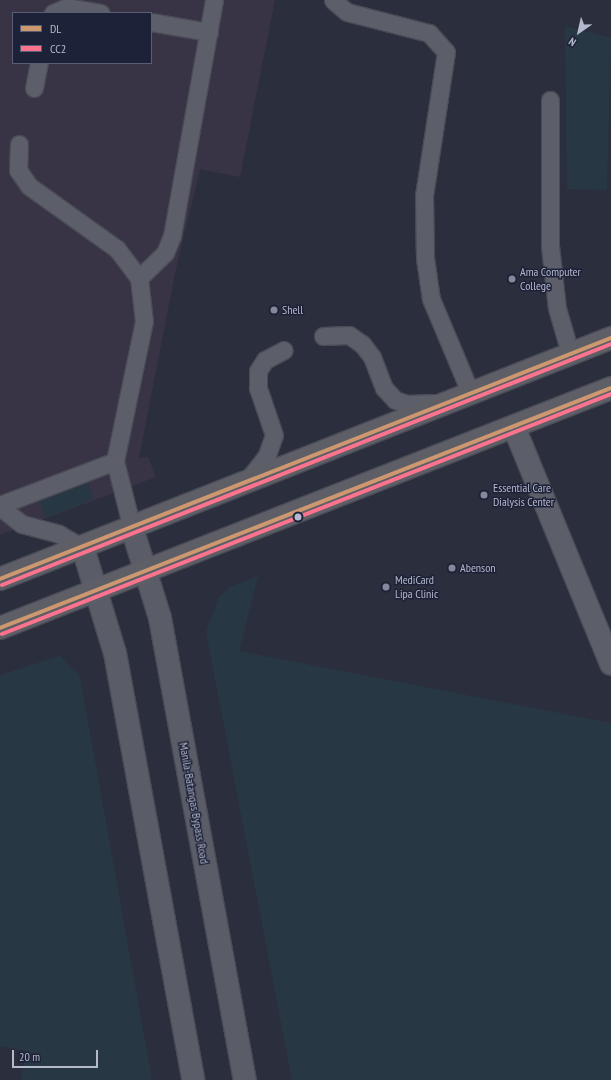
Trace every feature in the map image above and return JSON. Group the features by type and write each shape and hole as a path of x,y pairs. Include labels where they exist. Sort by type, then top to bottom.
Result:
{"highway":[{"path":"0,579 82,548 446,403 470,392 611,338"},
{"path":"0,628 98,592 611,388"}],"main road":[{"name":"Manila-Batangas Bypass Road","path":"132,528 160,618 245,1080"},
{"path":"82,548 98,592 115,652 193,1080"}],"street":[{"path":"514,427 611,664"}],"lane":[{"path":"139,278 165,254 172,236 214,0"},
{"path":"333,0 347,12 429,33 446,52 424,196 425,258 431,299 470,392"},
{"path":"54,12 60,8 92,12"},
{"path":"152,22 209,32"},
{"path":"34,88 39,64"},
{"path":"550,100 550,246 557,308 570,353"},
{"path":"19,144 18,170 29,186 117,249 139,278 144,321 116,460 132,528"},
{"path":"323,336 349,335 362,344 372,357 384,388 396,400 407,404 446,403"},
{"path":"247,481 267,455 274,435 258,388 258,371 265,360 284,350"},
{"path":"82,548 59,534 22,524 0,506 116,460"}],"shaded area":[{"path":"0,0 275,0 240,177 200,169 175,273 139,458 148,457 156,477 0,535"},
{"path":"565,26 611,38 607,190 567,189"},
{"path":"88,483 94,499 46,518 39,502"},
{"path":"258,576 239,651 611,723 611,1080 292,1080 206,632 219,597 230,587"},
{"path":"60,656 80,677 152,1080 21,1080 26,1051 0,1046 0,675"}],"transit line":[{"name":"DL","path":"0,579 611,338"},
{"name":"CC2","path":"2,585 611,344"},
{"name":"DL","path":"0,628 611,388"},
{"name":"CC2","path":"2,634 611,394"}],"place":[{"name":"Ama Computer College","path":"512,279"},
{"name":"Shell","path":"274,310"},
{"name":"Essential Care Dialysis Center","path":"484,495"},
{"name":"Abenson","path":"452,568"},
{"name":"MediCard Lipa Clinic","path":"386,587"}]}
